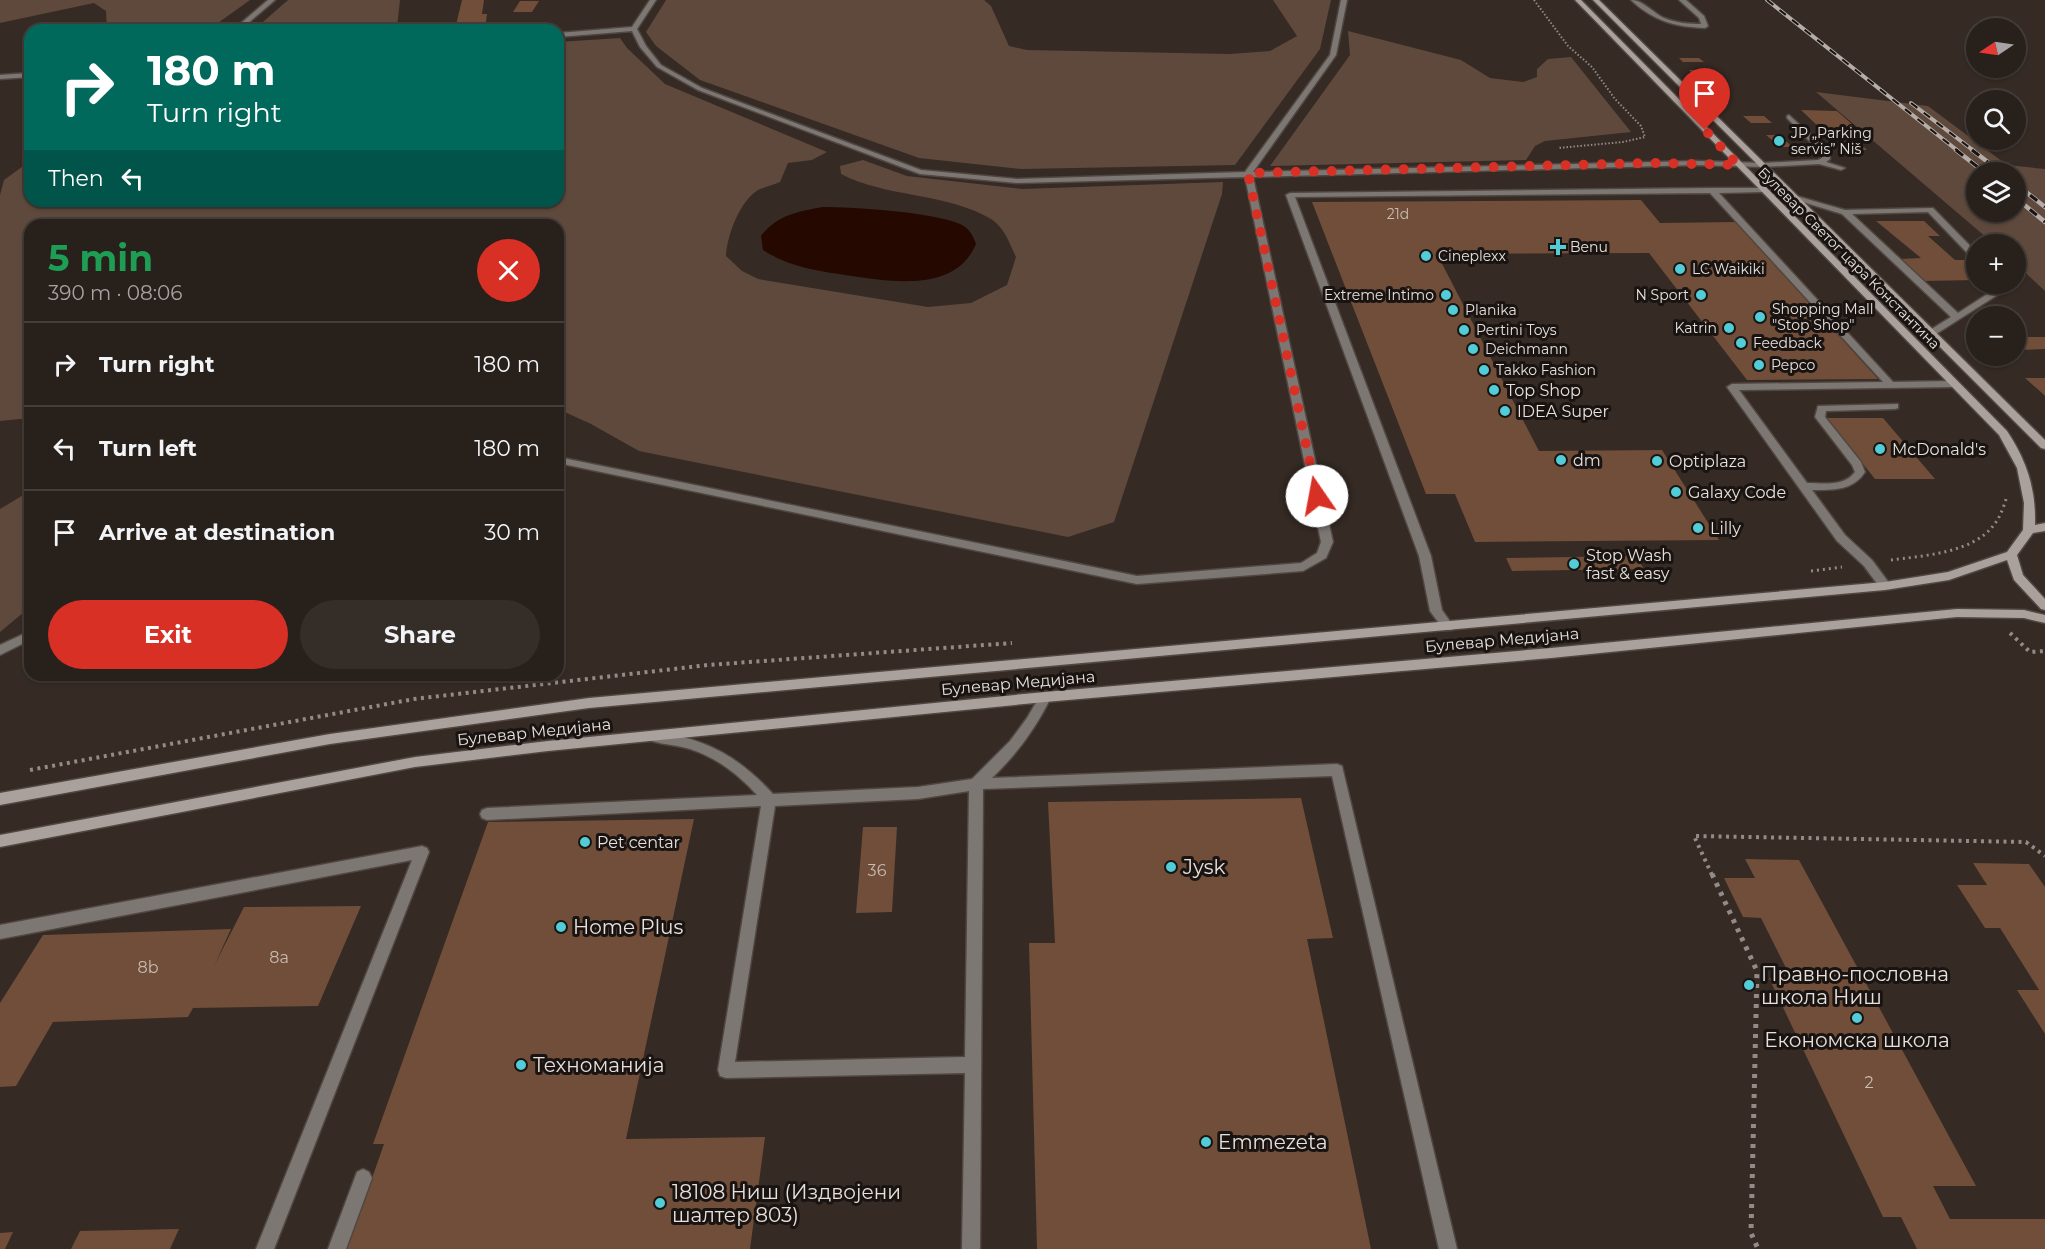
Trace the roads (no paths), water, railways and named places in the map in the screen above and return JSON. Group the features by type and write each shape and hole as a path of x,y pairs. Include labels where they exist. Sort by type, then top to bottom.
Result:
{"main road":[{"name":"Булевар Светог цара Константина","path":"1578,0 2002,433 2017,453 2030,491 2029,530"},
{"name":"Булевар Светог цара Константина","path":"1596,0 2041,438 2045,446"},
{"path":"2045,527 2029,530 2011,555 2018,577 2045,606"},
{"name":"Булевар Медијана","path":"0,799 330,739 589,703 1885,586 1949,576 2011,555"},
{"name":"Булевар Медијана","path":"0,841 415,762 650,736 1045,697 1551,653 1957,613 2024,614 2045,619"}],"lane":[{"path":"243,24 272,0"},
{"path":"634,29 653,0"},
{"path":"564,461 1137,580 1303,567 1322,555 1327,542 1248,173 1333,55 1344,0"},
{"path":"1634,0 1655,19 1678,25 1705,26 1702,17 1682,0"},
{"path":"564,35 634,29"},
{"path":"634,29 643,47 659,66 700,89 920,172 1017,181 1248,173 1696,163 1763,165 1819,162 1841,168"},
{"path":"0,77 24,75"},
{"path":"1789,117 1826,154 1826,159 1819,162"},
{"path":"1712,190 1891,385"},
{"path":"1448,627 1436,611 1425,556 1290,195 1763,190"},
{"path":"1796,197 1845,212 1930,210 1966,247"},
{"path":"1845,212 1957,317"},
{"path":"1933,332 1994,294"},
{"path":"1885,586 1868,563 1841,538 1732,387 1953,384"},
{"path":"1802,486 1850,484 1857,479 1859,468 1820,417 1819,411 1826,406 1895,406"},
{"path":"0,650 24,638"},
{"path":"971,1249 976,784 1011,751 1036,715 1045,697"},
{"path":"650,736 675,739 720,754 738,766 769,799"},
{"path":"487,814 918,793 976,784 1337,770 1448,1249"},
{"path":"769,799 726,1070 972,1065"},
{"path":"0,932 422,852 265,1249"},
{"path":"337,1249 363,1178"}],"railway":[{"path":"1767,0 1958,151"},
{"path":"1911,103 1974,151"},
{"path":"1956,150 1971,162"},
{"path":"1972,150 1988,162"},
{"path":"2026,192 2045,207"},
{"path":"2026,206 2045,222"}],"place":[{"name":"JP „Parking servis” Niš","path":"1779,141"},
{"name":"Benu","path":"1558,247"},
{"name":"Cineplexx","path":"1426,256"},
{"name":"LC Waikiki","path":"1680,269"},
{"name":"Extreme Intimo","path":"1446,295"},
{"name":"N Sport","path":"1701,295"},
{"name":"Planika","path":"1453,310"},
{"name":"Shopping Mall \"Stop Shop\"","path":"1760,317"},
{"name":"Katrin","path":"1729,328"},
{"name":"Pertini Toys","path":"1464,330"},
{"name":"Feedback","path":"1741,343"},
{"name":"Deichmann","path":"1473,349"},
{"name":"Pepco","path":"1759,365"},
{"name":"Takko Fashion","path":"1484,370"},
{"name":"Top Shop","path":"1494,390"},
{"name":"IDEA Super","path":"1505,411"},
{"name":"McDonald's","path":"1880,449"},
{"name":"dm","path":"1561,460"},
{"name":"Optiplaza","path":"1657,461"},
{"name":"Galaxy Code","path":"1676,492"},
{"name":"Lilly","path":"1698,528"},
{"name":"Stop Wash fast & easy","path":"1574,564"},
{"name":"Pet centar","path":"585,842"},
{"name":"Jysk","path":"1171,867"},
{"name":"Home Plus","path":"561,927"},
{"name":"Правно-пословна школа Ниш","path":"1749,985"},
{"name":"Економска школа","path":"1857,1018"},
{"name":"Техноманија","path":"521,1065"},
{"name":"Emmezeta","path":"1206,1142"},
{"name":"18108 Ниш (Издвојени шалтер 803)","path":"660,1203"}]}
